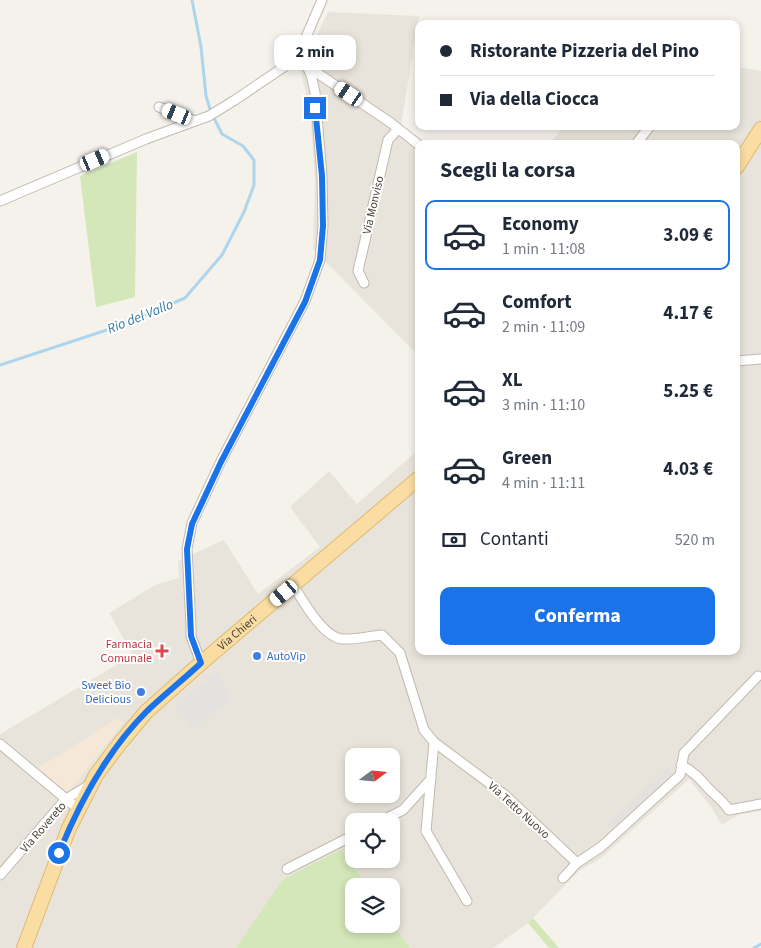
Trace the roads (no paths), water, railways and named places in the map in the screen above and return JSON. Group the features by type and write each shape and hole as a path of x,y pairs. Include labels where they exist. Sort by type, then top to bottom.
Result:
{"main road":[{"path":"740,162 760,130"},
{"name":"Via Chieri","path":"24,948 59,853 78,809 91,784 120,743 146,712 201,663 415,481"}],"street":[{"path":"0,201 146,139 195,121 235,100 297,58 322,0"},
{"path":"297,58 415,142"},
{"path":"201,663 191,636 187,549 192,524 221,462 305,302 320,260 323,226 322,176 315,92 307,66"},
{"path":"158,107 195,121"},
{"name":"Via Monviso","path":"364,283 358,271 388,140 398,129"},
{"path":"639,140 647,130"},
{"path":"740,361 761,358"},
{"name":"Via Tetto Nuovo","path":"293,585 329,635 342,638 382,635 400,653 424,730 434,742 505,795 576,863"},
{"path":"563,878 576,863 601,847 680,775 684,753 758,676"},
{"path":"434,742 426,831 467,901"},
{"path":"0,744 78,809"},
{"path":"681,765 694,772 720,798 729,810 761,804"},
{"path":"397,813 403,810 431,779"},
{"name":"Via Rovereto","path":"0,875 66,799 91,784"},
{"path":"287,869 345,840"}],"waterway":[{"name":"Rio del Vallo","path":"192,0 201,47 206,96 210,109"},
{"name":"Rio del Vallo","path":"0,365 119,326 185,298 222,255 244,212 254,185 254,160 243,146 222,134 213,116"},
{"path":"754,948 761,944"}],"place":[{"name":"Farmacia Comunale","path":"162,651"},
{"name":"AutoVip","path":"257,656"},
{"name":"Sweet Bio Delicious","path":"141,692"}]}
